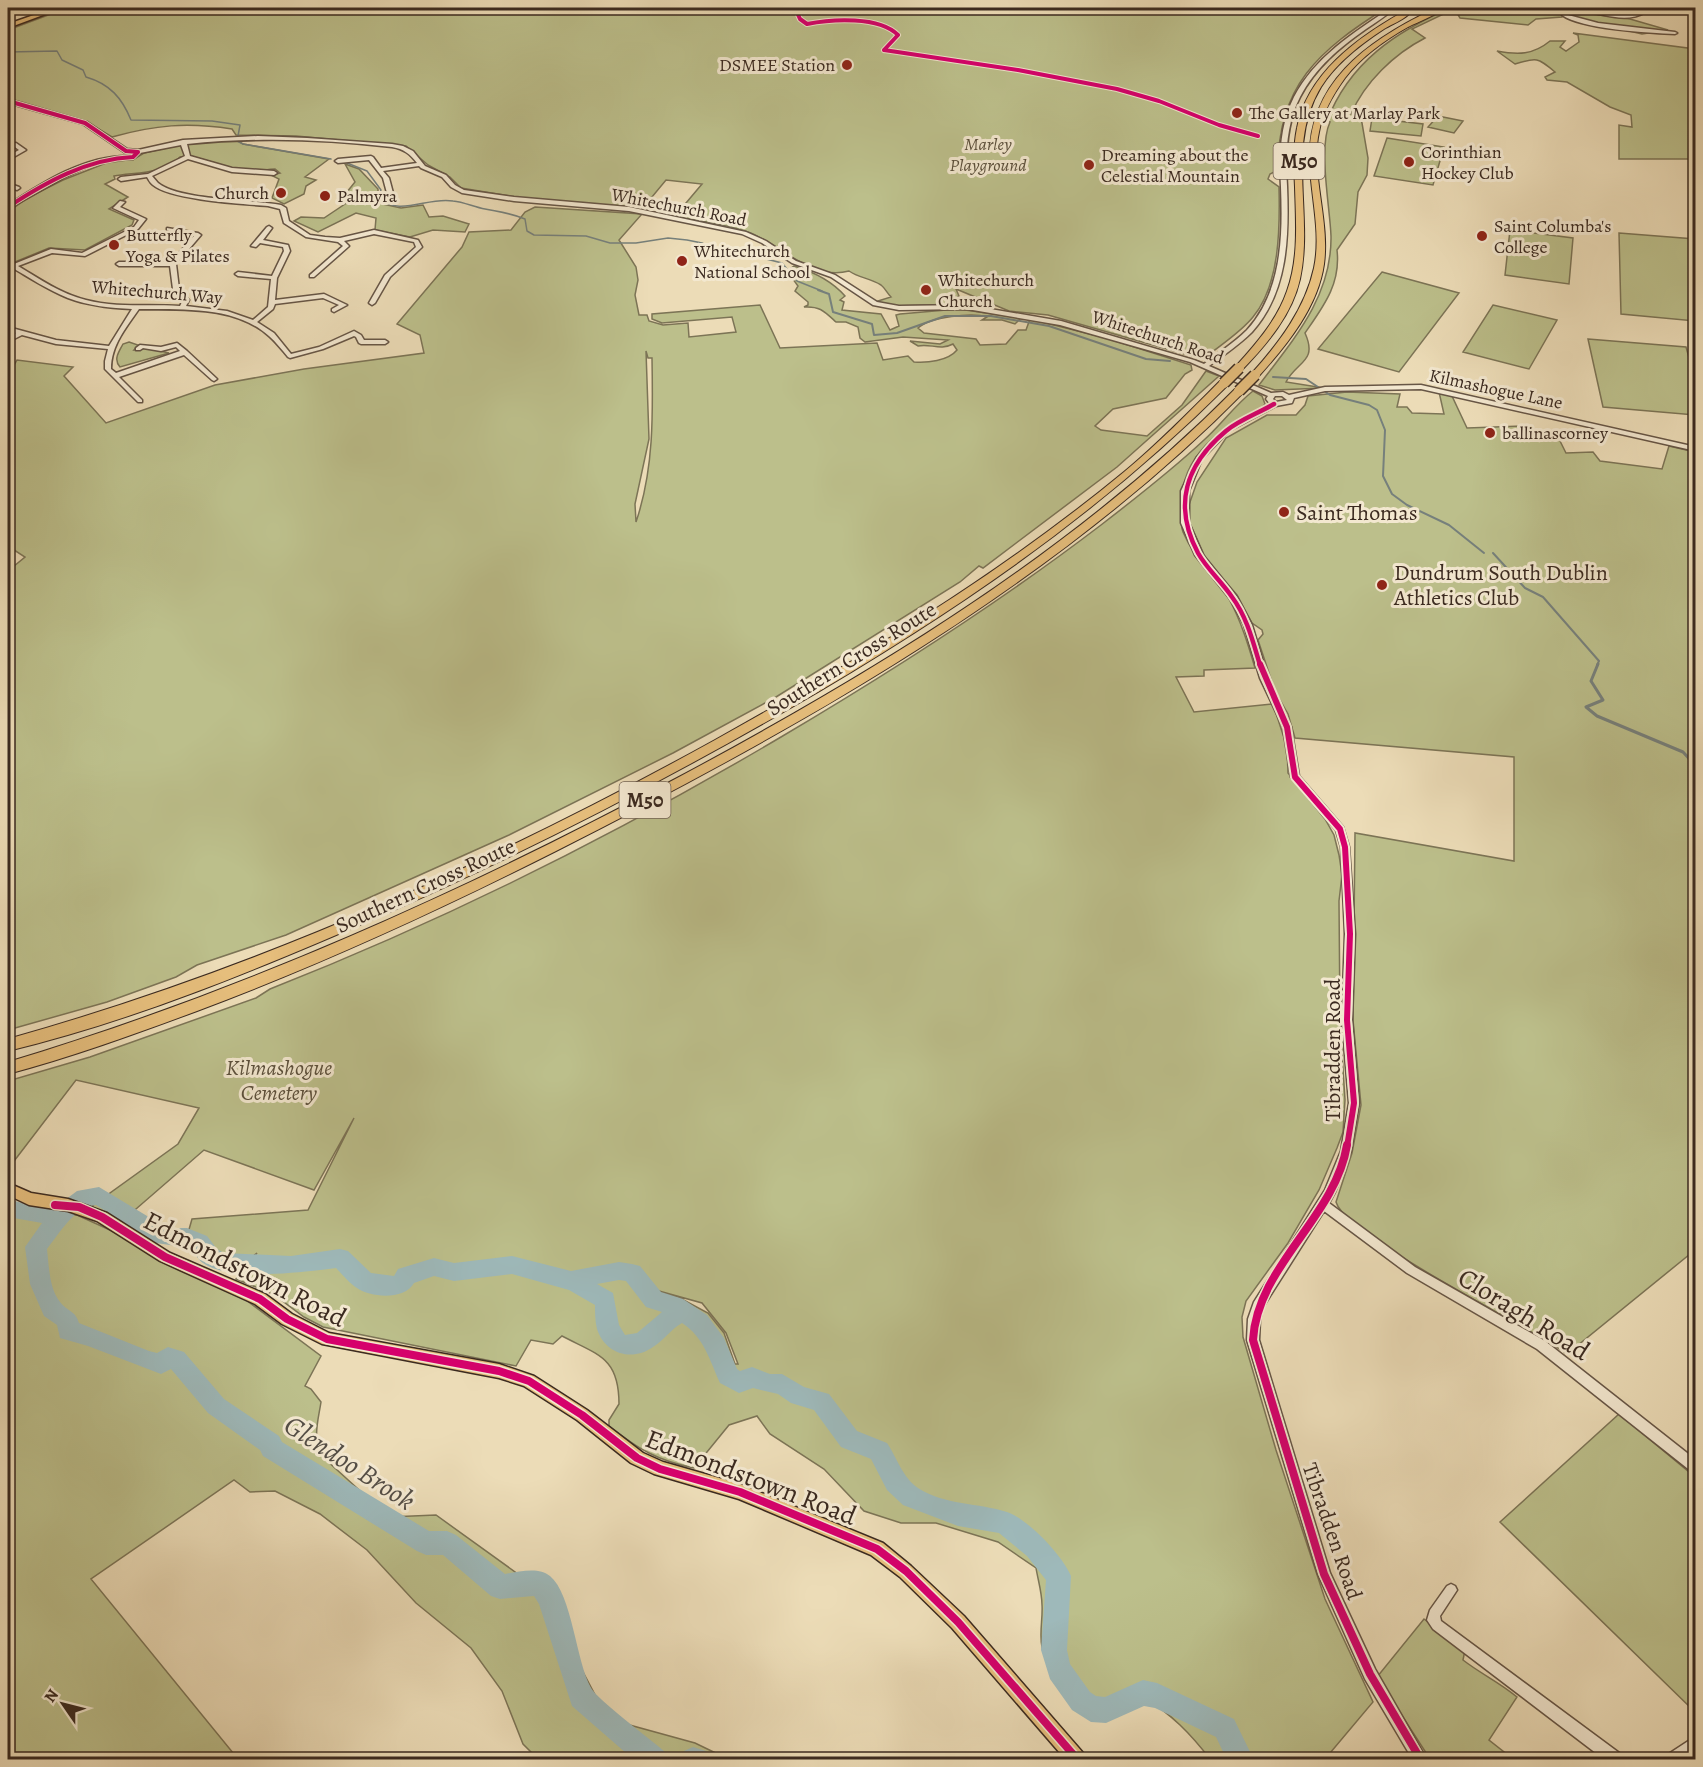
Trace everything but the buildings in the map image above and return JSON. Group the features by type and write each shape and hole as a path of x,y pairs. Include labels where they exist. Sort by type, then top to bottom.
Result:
{"highway":[{"name":"Southern Cross Route","path":"8,1045 131,1008 227,974 469,870 689,760 840,674 991,576 1146,458 1239,368 1275,323 1294,282 1301,218 1298,146 1306,109 1313,93 1336,62 1354,46 1393,20 1420,8"},
{"name":"Southern Cross Route","path":"8,1068 125,1031 206,1002 330,952 522,863 683,781 859,680 993,593 1138,483 1216,414 1282,346 1309,294 1319,267 1320,230 1314,133 1329,93 1377,42 1399,28 1441,8"}],"main road":[{"path":"8,26 59,8"},
{"name":"Edmondstown Road","path":"8,1189 29,1199 73,1206 102,1217 165,1257 260,1299 287,1319 327,1339 499,1371 529,1381 582,1415 611,1439 660,1469 740,1492 877,1549 895,1562 972,1637 1078,1760"}],"street":[{"path":"1205,366 1252,328 1264,309 1278,278 1285,235 1285,132 1298,96 1316,69 1332,52 1393,8"},
{"path":"1629,8 1644,12 1628,18 1573,9 1565,13 1564,17 1580,23 1674,33"},
{"name":"Whitechurch Road","path":"8,101 85,123 126,151 138,152 183,142 237,137 396,146 408,151 420,164 444,176 453,186 468,192 550,203 628,209 744,233 764,242 794,262 833,276 875,304 899,308 956,306 1028,315 1130,342 1205,366 1272,400 1280,394 1289,397"},
{"path":"183,142 188,157"},
{"path":"8,164 9,157 22,150 14,144"},
{"path":"121,156 120,154 126,151"},
{"name":"Whitechurch Road","path":"8,207 47,183 121,156 130,157 138,152"},
{"path":"121,179 149,175 188,157 231,170 274,173"},
{"path":"339,160 371,158 386,178 390,193 387,197"},
{"path":"379,170 420,164"},
{"path":"149,175 149,178 178,193 234,203 279,206 283,208 286,222 308,236 340,240 371,233 418,239 419,247 387,276 372,303"},
{"path":"8,185 17,188"},
{"path":"10,264 51,251 85,257 136,228 142,219 116,208 122,202"},
{"path":"370,225 371,233"},
{"path":"254,322 267,314 273,303 274,278 281,268 286,248 281,244 256,244 269,228"},
{"path":"169,229 197,233 173,264 176,289 186,300 183,306"},
{"path":"312,276 346,246 340,240"},
{"path":"185,250 198,252"},
{"name":"Whitechurch Way","path":"10,264 78,300 136,308 183,306 231,313 254,322 279,339 290,356 321,348 354,333 362,342 385,342"},
{"path":"119,264 173,264"},
{"path":"238,274 274,278"},
{"path":"273,303 324,296 344,305 333,310"},
{"path":"136,308 112,348 107,362 108,369 140,401"},
{"path":"8,329 19,334 56,342 112,348"},
{"path":"8,340 19,334"},
{"path":"138,349 142,346 161,349 177,345 214,379"},
{"path":"115,376 185,352"},
{"name":"Kilmashogue Lane","path":"1289,397 1325,389 1421,387 1695,449"},
{"path":"1272,400 1288,404 1291,400 1289,397"},
{"name":"Tibradden Road","path":"1272,400 1227,430 1205,450 1189,477 1184,509 1185,523 1199,555 1234,599 1248,625 1264,678 1287,727 1295,777 1340,830 1345,848 1350,934 1347,1020 1354,1103 1342,1166 1324,1205 1258,1305 1254,1319 1253,1340 1324,1575 1370,1674 1421,1760"},
{"name":"Cloragh Road","path":"1324,1205 1411,1270 1541,1345 1695,1468"},
{"path":"1451,1590 1434,1614 1433,1620 1437,1625 1617,1760"},
{"path":"1672,1760 1695,1742"}],"green space":[{"name":"Marley Playground","path":"67,8 1386,8 1341,39 1322,56 1306,73 1294,93 1285,115 1278,170 1270,174 1268,179 1279,187 1278,237 1269,289 1262,304 1243,328 1207,356 1198,358 1048,315 1009,311 956,289 959,296 949,300 959,302 958,304 893,306 875,302 891,297 882,286 873,281 849,271 835,273 821,271 796,260 748,232 675,216 702,184 666,180 642,209 540,201 461,188 450,177 428,165 406,146 296,136 236,135 232,129 186,125 157,127 112,137 85,121 8,99 8,30"},
{"path":"1451,8 1456,8 1412,29 1425,38 1402,52 1372,80 1351,114 1360,117 1362,123 1368,158 1367,175 1358,192 1355,224 1337,250 1338,262 1333,284 1324,304 1305,333 1308,356 1286,382 1324,388 1275,390 1259,385 1297,334 1318,298 1325,279 1330,258 1331,236 1325,147 1330,122 1327,121 1336,100 1361,66 1377,51 1412,27"},
{"path":"1467,8 1570,8 1570,10 1563,13 1562,17 1536,19 1528,25 1460,18 1457,13"},
{"path":"1576,12 1630,19 1668,30 1642,34 1568,17 1568,14"},
{"path":"1573,33 1695,49 1695,159 1619,159 1619,125 1632,127 1631,115 1610,107 1567,82 1547,80 1545,77 1555,72 1541,61 1528,60 1515,64 1497,51 1525,53 1538,49 1550,41 1565,41 1560,47 1566,51 1579,42 1578,35"},
{"path":"1438,116 1463,121 1454,133 1428,127"},
{"path":"1372,118 1423,124 1421,136 1370,131"},
{"path":"234,138 243,144 329,159 305,177 316,180 306,186 304,194 284,204 272,198 279,179 271,175 280,173 275,169 242,171 207,160 180,157 166,167 157,170 114,176 115,179 105,184 128,197 109,209 134,220 132,225 85,250 49,248 15,262 8,258 8,212 29,197 63,180 106,163 134,159 144,153 176,146"},
{"name":"Corinthian Hockey Club","path":"1387,138 1444,147 1433,185 1374,176"},
{"path":"345,164 359,169 378,189 378,195 383,204 401,208 423,205 429,217 443,216 469,224 465,232 433,230 410,237 375,230 376,218 356,213 318,232 294,221 301,217 324,218 354,198 347,192 355,182"},
{"path":"535,207 642,214 619,240 636,267 638,280 635,295 639,315 647,315 649,321 663,325 688,323 689,337 736,332 732,317 662,323 652,319 652,314 760,305 780,348 877,343 883,360 908,356 914,362 943,359 957,350 953,344 944,347 918,346 910,341 940,344 948,340 903,337 865,342 860,338 858,327 846,322 836,322 818,308 804,307 808,305 808,302 795,291 798,286 787,271 794,266 822,277 840,290 845,296 840,300 844,302 842,310 881,314 890,330 899,326 896,315 958,309 1021,318 1015,324 1002,320 982,320 987,317 962,315 941,318 918,328 924,333 976,339 980,345 1006,344 1018,330 1026,330 1030,319 1106,338 1191,365 1192,370 1185,374 1166,398 1113,409 1095,426 1101,430 1147,436 1182,405 1206,371 1219,376 1117,467 983,568 979,566 960,582 776,697 673,753 509,835 286,935 197,965 176,977 107,1002 8,1030 8,621 13,618 8,571 25,557 8,546 8,376 17,360 73,367 64,376 106,423 215,385 304,369 424,353 420,335 397,324 462,247 469,232 511,230 525,212","holes":["646,351 648,358 652,358 651,441 646,482 636,522 635,504 649,439"]},
{"path":"1510,230 1573,238 1569,284 1505,275"},
{"path":"1619,233 1695,239 1695,321 1621,314"},
{"path":"1382,272 1459,293 1399,372 1318,349"},
{"path":"1493,305 1557,320 1529,369 1463,352"},
{"path":"1588,339 1686,347 1695,379 1695,415 1603,407"},
{"path":"129,342 138,345 134,350 147,348 169,353 120,367 117,355 123,344"},
{"name":"Kilmashogue Cemetery","path":"1253,391 1262,396 1265,404 1260,410 1217,435 1196,458 1188,471 1183,487 1181,525 1188,542 1233,607 1255,668 1204,670 1204,676 1176,677 1194,712 1273,704 1287,747 1288,773 1325,819 1334,835 1342,875 1339,901 1340,1021 1345,1100 1343,1132 1319,1190 1288,1243 1246,1301 1242,1317 1243,1337 1276,1450 1325,1599 1373,1702 1325,1759 1210,1759 1180,1725 1144,1697 1109,1716 1094,1715 1084,1710 1065,1690 1045,1656 1041,1637 1042,1600 1036,1568 998,1542 936,1523 901,1523 864,1511 824,1469 770,1434 757,1416 729,1425 694,1468 659,1458 639,1448 609,1426 609,1420 619,1404 615,1376 610,1367 596,1353 562,1336 553,1344 531,1340 516,1366 323,1327 304,1317 273,1294 236,1279 257,1253 251,1258 225,1259 188,1233 192,1219 308,1210 354,1118 314,1190 204,1150 121,1222 111,1219 92,1206 178,1144 199,1108 76,1080 8,1169 8,1081 90,1057 256,998 270,989 402,934 531,873 719,773 863,687 944,636 1023,582 1167,473","holes":["629,1268 659,1291 702,1303 726,1333 738,1364 735,1364 724,1333 708,1313 678,1297 657,1292"]},
{"path":"1347,392 1400,394 1397,407 1407,407 1412,413 1444,414 1439,392 1451,394 1467,428 1522,426 1526,434 1556,433 1566,453 1593,452 1600,461 1662,469 1669,446 1695,452 1695,1250 1567,1354 1441,1281 1371,1237 1347,1217 1336,1202 1352,1153 1361,1105 1353,1020 1355,833 1514,861 1514,757 1295,738 1288,714 1275,691 1258,640 1263,634 1262,630 1252,623 1237,595 1206,559 1189,521 1189,505 1197,482 1226,438 1267,415 1296,415 1305,405 1308,396"},
{"path":"8,1201 30,1212 77,1215 110,1230 238,1294 321,1356 305,1386 311,1389 321,1402 317,1438 325,1459 389,1517 436,1515 518,1574 540,1579 555,1588 582,1670 601,1706 626,1724 695,1743 728,1759 538,1759 523,1744 502,1691 471,1648 416,1603 367,1550 320,1514 275,1491 250,1492 234,1480 91,1579 238,1759 8,1760"},
{"path":"1619,1414 1695,1477 1695,1712 1500,1522"},
{"path":"1424,1619 1465,1650 1463,1660 1517,1697 1489,1740 1513,1759 1430,1759 1377,1677"}],"waterway":[{"path":"8,52 57,51 62,60 83,70 86,77 102,84 114,93 124,105 131,120 212,121 240,125 238,136"},
{"path":"235,140 243,144 331,159"},
{"path":"342,161 367,171 381,190 378,197 395,206 443,200 461,202 525,219 527,231 534,235 586,236 610,243 636,243 668,238 687,240 702,243 717,251 739,252 782,263 797,281 822,291"},
{"path":"818,290 829,294 833,312 872,324 874,335 897,333 945,316 991,316 1049,326 1146,359 1170,361"},
{"path":"1273,377 1306,379 1330,395 1369,405 1377,410 1385,430 1383,476 1392,494 1407,505 1449,525 1484,553"},
{"path":"1493,553 1525,588 1543,597 1599,661 1597,665"},
{"path":"1598,664 1591,681 1603,700 1586,707 1597,716 1683,752 1696,766"},
{"path":"61,1215 84,1197 99,1196 164,1237 187,1237 199,1242 209,1256 222,1262 291,1265 340,1258 365,1282 396,1286 403,1282 406,1276 434,1267 454,1272 512,1265 575,1282"},
{"path":"8,1208 29,1214 61,1215"},
{"name":"Glendoo Brook","path":"61,1215 36,1247 41,1284 52,1309 68,1321 68,1331 92,1337 149,1361 161,1364 168,1357 176,1359 216,1406 271,1444 271,1448 426,1543 447,1543 488,1574 500,1587 522,1583 541,1584 550,1598 581,1697 655,1760"},
{"path":"575,1282 580,1277 619,1271 632,1273 654,1300 675,1306 699,1322 716,1345 728,1376 739,1383 752,1377 770,1384 782,1384 799,1396 821,1401 849,1439 879,1451 890,1468 895,1482 911,1497 958,1514 1005,1523 1036,1548 1059,1576 1054,1650 1059,1670 1081,1701 1091,1709 1106,1710 1143,1693 1157,1696 1225,1728 1241,1760"},
{"path":"575,1282 605,1300 608,1328 619,1344 641,1343 667,1321 682,1313"}],"cycle path":[{"path":"795,8 800,19 807,24 830,19 889,26 898,35 884,50"},
{"path":"884,50 1018,70 1117,89 1159,101 1219,125 1258,136"},
{"path":"8,101 85,123 126,151 138,152 133,157 106,159 77,169 46,184 8,207"},
{"path":"1274,404 1227,430 1199,458 1185,491 1185,523 1199,555 1234,599 1248,625 1264,678 1287,727 1295,777 1340,829 1345,847 1350,934 1347,1020 1354,1103 1346,1151 1330,1192 1258,1305 1254,1319 1253,1340 1324,1574 1370,1674 1421,1760"},
{"path":"55,1205 79,1207 102,1217 165,1257 260,1299 287,1319 327,1339 499,1371 529,1381 582,1415 637,1458 660,1469 740,1492 877,1549 906,1571 958,1622 1078,1760"}],"place":[{"name":"DSMEE Station","path":"847,65"},
{"name":"The Gallery at Marlay Park","path":"1237,113"},
{"name":"Corinthian Hockey Club","path":"1409,162"},
{"name":"Dreaming about the Celestial Mountain","path":"1089,165"},
{"name":"Church","path":"281,193"},
{"name":"Palmyra","path":"325,196"},
{"name":"Saint Columba's College","path":"1482,236"},
{"name":"Butterfly Yoga & Pilates","path":"114,245"},
{"name":"Whitechurch National School","path":"682,261"},
{"name":"Whitechurch Church","path":"926,290"},
{"name":"ballinascorney","path":"1490,433"},
{"name":"Saint Thomas","path":"1284,512"},
{"name":"Dundrum South Dublin Athletics Club","path":"1382,585"}]}
